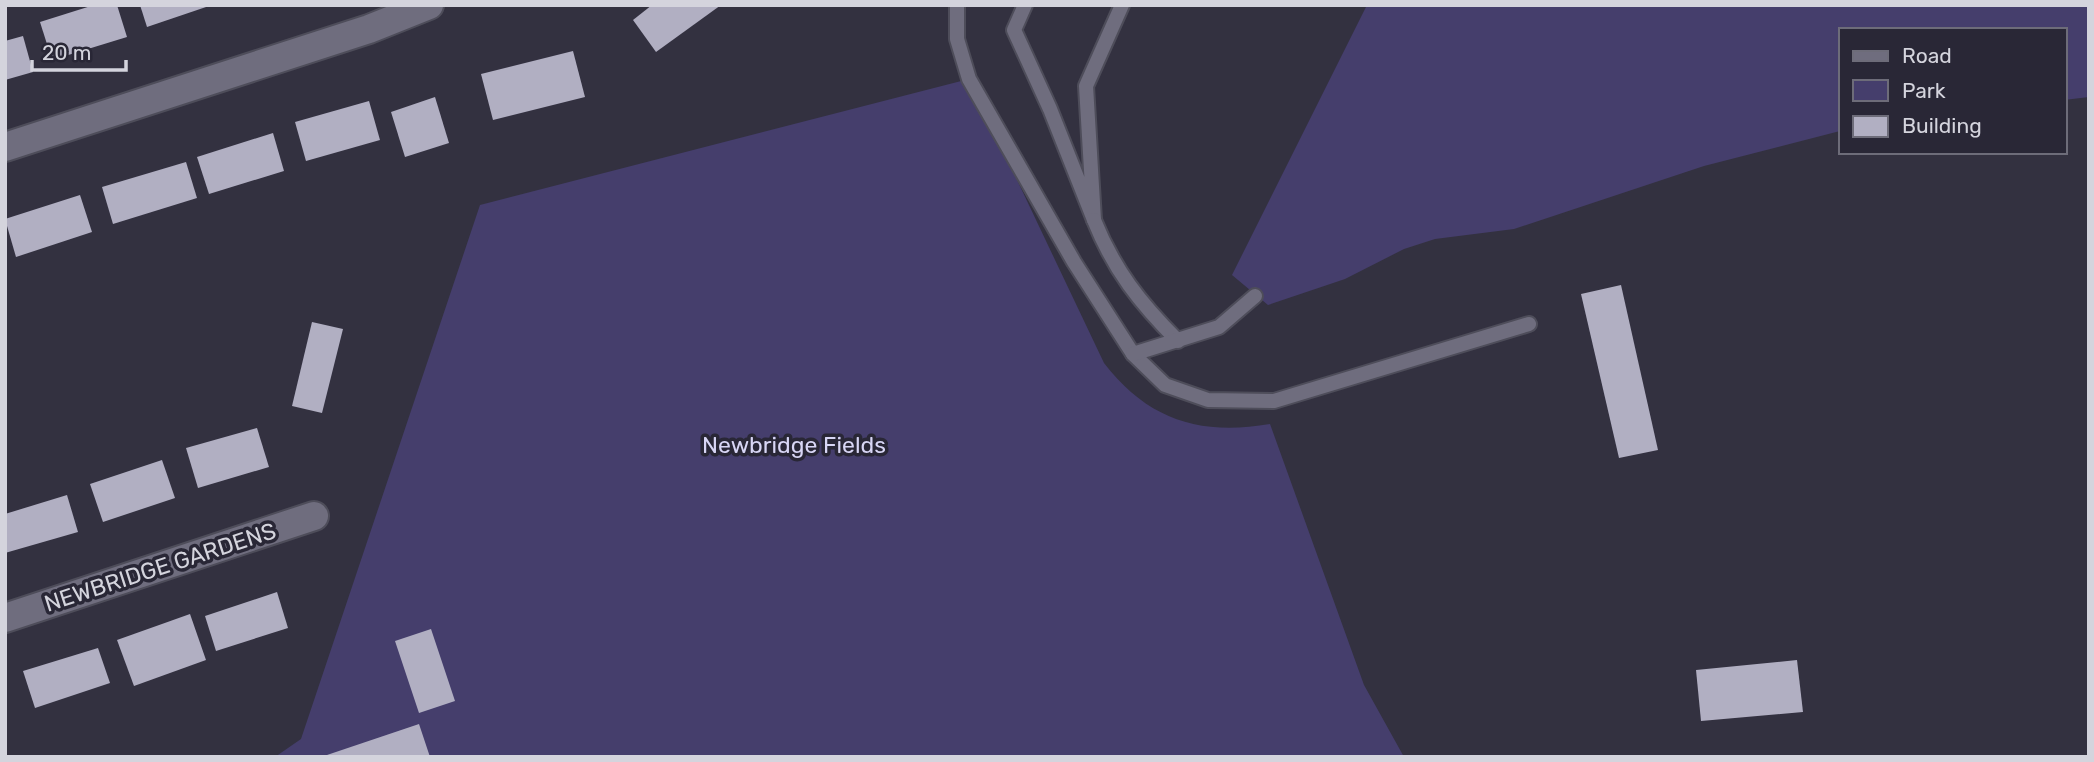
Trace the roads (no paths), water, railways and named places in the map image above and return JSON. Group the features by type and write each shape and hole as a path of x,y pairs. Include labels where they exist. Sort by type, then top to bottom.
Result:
{"street":[{"path":"5,147 369,29 429,5"},
{"name":"NEWBRIDGE GARDENS","path":"5,618 314,516"}],"lane":[{"path":"957,5 957,39 969,79 1074,262 1133,354 1165,385 1208,400 1274,401 1529,324"},
{"path":"1025,5 1014,30 1050,109 1109,258 1134,292 1178,341"},
{"path":"1094,220 1086,86 1122,5"},
{"path":"1133,354 1219,327 1255,296"}],"park label":[{"name":"Newbridge Fields","path":"794,445"}]}
